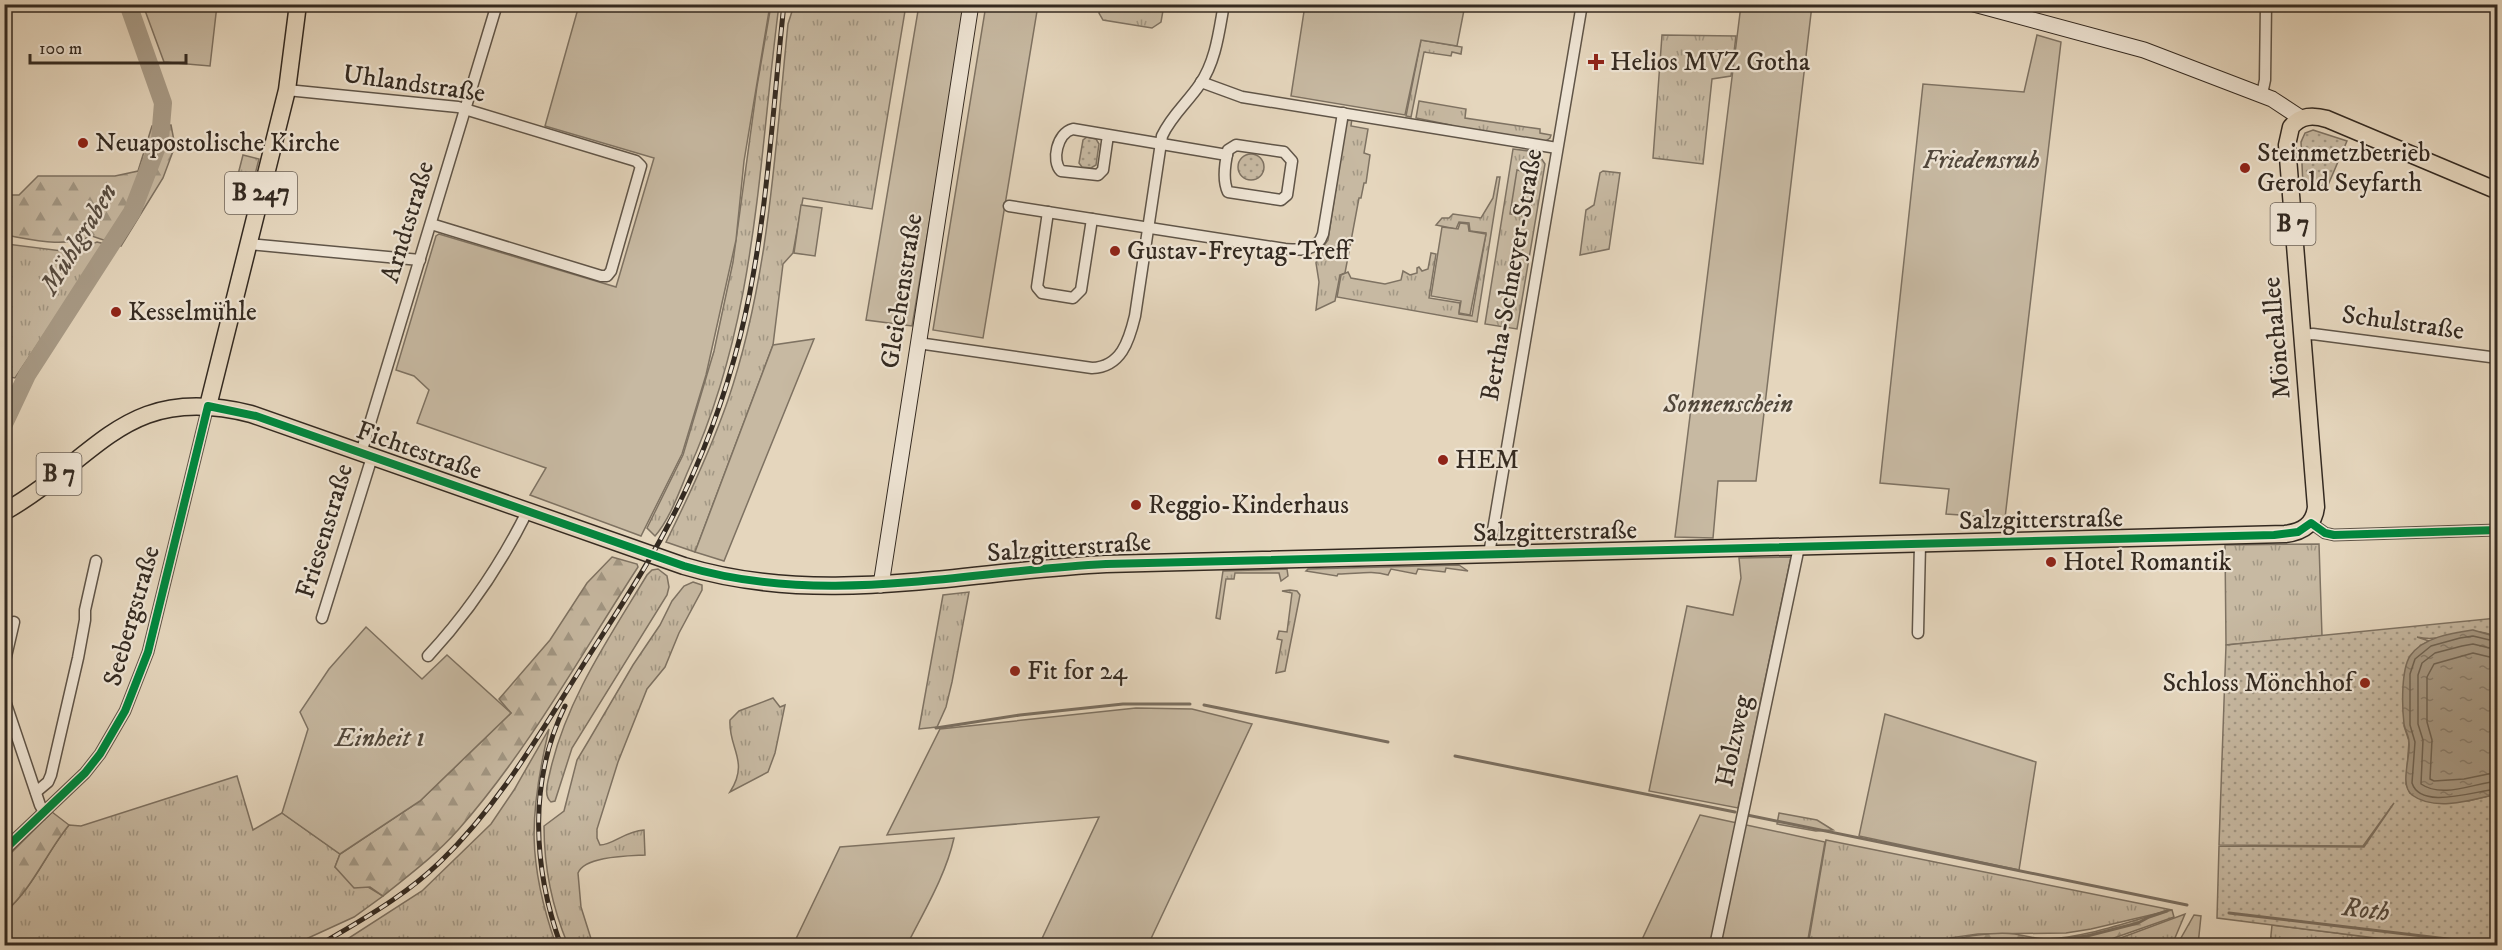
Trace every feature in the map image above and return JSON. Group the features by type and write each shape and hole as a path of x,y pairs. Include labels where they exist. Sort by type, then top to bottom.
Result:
{"main road":[{"name":"Seebergstraße","path":"208,406 287,90 298,4"},
{"path":"2301,118 2313,116 2327,119 2498,191"},
{"name":"Mönchallee","path":"2301,118 2291,127 2287,137 2316,499 2315,513 2311,523"},
{"name":"Fichtestraße","path":"208,406 251,414 614,542"},
{"name":"B 7","path":"4,512 34,493 110,433 130,421 167,409 208,406"},
{"name":"Salzgitterstraße","path":"614,542 704,572 749,582 823,587 881,585 1071,566 2274,535 2298,532 2311,523"}],"street":[{"name":"Arndtstraße","path":"366,455 420,260 497,4"},
{"name":"Gleichenstraße","path":"881,585 971,4"},
{"path":"918,343 1084,368 1099,368 1112,364 1120,355 1132,330 1160,145 1173,117 1202,82 1214,55 1224,4"},
{"name":"Bertha-Schneyer-Straße","path":"1489,554 1582,4"},
{"path":"1974,4 2144,50 2262,94 2278,101 2301,118"},
{"path":"2262,94 2265,80 2266,4"},
{"path":"1202,82 1242,97 1557,148"},
{"name":"Uhlandstraße","path":"287,90 466,109 636,161 641,166 611,271 607,276 431,224"},
{"path":"1009,206 1285,249 1314,248 1323,234 1343,113"},
{"path":"1108,135 1103,170 1098,175 1058,169 1056,162 1062,134 1073,129 1227,155"},
{"path":"1236,146 1284,152 1292,161 1287,195 1281,200 1228,192 1224,184 1227,155 1228,150 1236,146"},
{"path":"1048,212 1037,287 1042,292 1073,298 1081,290 1092,219"},
{"path":"248,244 420,260"},
{"name":"Schulstraße","path":"2302,335 2313,334 2498,358"},
{"name":"Seebergstraße","path":"4,850 69,789 100,754 125,711 143,669 208,406"},
{"name":"Friesenstraße","path":"322,618 366,455"},
{"path":"428,656 472,603 497,566 527,512"},
{"path":"2311,523 2325,533 2334,535 2498,530"},
{"path":"1918,633 1920,544"},
{"name":"Holzweg","path":"1715,945 1799,547"},
{"name":"Seebergstraße","path":"36,792 48,782 51,775 78,658 85,620 84,610 96,561"},
{"path":"4,665 14,622"},
{"path":"4,698 44,812"}],"green space":[{"path":"1100,4 1164,5 1161,22 1152,28 1103,20 1099,13"},
{"path":"1305,4 1465,5 1457,46 1421,40 1405,115 1291,96"},
{"path":"143,5 217,5 210,66 164,62"},
{"path":"579,5 770,5 744,161 736,240 706,375 682,454 641,536 530,495 546,468 417,423 429,390 414,376 396,370 436,236 439,234 616,287 654,158 545,126"},
{"path":"771,5 779,5 752,242 742,300 711,414 674,505 655,536 647,528 683,455 714,351 733,262 757,86"},
{"path":"794,5 906,5 872,209 803,198 793,253 783,264 773,345 695,552 666,542 691,490 728,400 753,308 762,261 774,166 788,24"},
{"path":"919,5 966,5 912,326 866,320"},
{"path":"986,5 1038,5 983,338 933,330"},
{"name":"Sonnenschein","path":"1741,5 1812,5 1756,481 1718,481 1713,538 1675,537"},
{"path":"1662,35 1736,36 1731,76 1712,79 1703,164 1653,158"},
{"name":"Friedensruh","path":"2037,35 2061,42 2005,518 1946,514 1949,489 1880,483 1923,84 2024,92"},
{"path":"1421,40 1462,47 1461,54 1452,52 1451,56 1424,52 1411,117 1406,116"},
{"path":"1419,101 1466,109 1465,118 1540,129 1540,133 1551,135 1544,142 1451,127 1451,125 1416,118"},
{"path":"1352,118 1351,126 1368,129 1364,153 1370,155 1366,183 1364,183 1361,198 1359,198 1345,273 1340,275 1335,301 1316,310 1319,282 1316,263 1318,254 1328,240 1346,122"},
{"path":"171,125 175,146 163,178 121,246 92,236 71,242 60,242 5,235 5,195 19,195 38,176 115,176 138,171 152,126"},
{"path":"2313,130 2347,141 2328,185 2303,186 2301,142 2305,133"},
{"path":"1087,137 1096,139 1099,144 1096,165 1091,168 1082,167 1079,163 1083,140"},
{"path":"1513,149 1537,152 1545,164 1517,329 1485,324"},
{"path":"1251,154 1260,158 1264,167 1260,176 1251,180 1242,176 1238,167 1242,158"},
{"path":"243,155 259,159 249,198 233,194"},
{"path":"1517,170 1536,174 1529,217 1510,214"},
{"path":"1603,171 1620,173 1609,249 1580,255 1586,210 1594,205 1600,173"},
{"path":"1497,177 1500,177 1477,322 1337,297 1341,275 1348,272 1351,278 1385,284 1401,280 1403,271 1410,275 1417,273 1419,267 1422,271 1428,269 1431,253 1436,254 1429,298 1460,303 1459,314 1472,316 1486,233 1470,231 1469,223 1459,222 1456,229 1436,225 1442,218 1449,218 1453,214 1481,218 1493,198"},
{"path":"801,205 822,208 815,256 794,253"},
{"path":"1460,223 1468,224 1469,231 1486,234 1470,315 1459,313 1461,301 1431,296 1442,227 1458,229"},
{"path":"97,242 105,244 15,378 5,376 4,261 7,244 70,252"},
{"path":"814,339 724,561 695,552 773,345"},
{"path":"2319,544 2322,636 2226,645 2225,545"},
{"path":"612,557 637,564 638,567 508,768 441,848 383,896 370,887 354,888 335,867 340,854 420,801 511,713 499,699 550,640 587,583"},
{"path":"1791,557 1738,808 1649,791 1687,606 1733,615 1741,578 1739,558"},
{"path":"1459,565 1468,571 1446,568 1445,572 1418,569 1416,574 1391,569 1388,575 1370,572 1338,574 1337,576 1306,571 1308,569"},
{"path":"658,569 667,576 669,587 667,595 572,748 555,801 551,802 547,796 550,772 557,745 578,695 590,670 647,575 652,570"},
{"path":"1287,569 1288,576 1281,581 1279,573 1235,573 1234,579 1226,579 1220,619 1216,618 1223,571"},
{"path":"693,582 702,585 702,590 679,633 665,667 647,689 618,762 597,829 600,845 644,830 645,855 608,858 582,867 578,873 581,907 593,945 568,945 550,887 544,826 564,811 577,760 633,665 660,625 672,601 684,586"},
{"path":"1282,591 1297,591 1300,595 1285,671 1276,673 1282,640 1277,639 1279,631 1287,632 1292,593"},
{"path":"969,592 946,707 937,727 919,729 943,595"},
{"path":"2497,618 2497,637 2486,633 2466,632 2438,638 2417,637 2429,641 2420,646 2404,726 2409,741 2406,784 2410,793 2468,801 2497,794 2497,945 2432,945 2217,918 2219,846 2364,847 2394,803 2363,846 2219,845 2226,645"},
{"name":"Einheit 1","path":"366,627 422,679 447,655 511,713 420,801 340,854 282,813 308,729 300,712 329,669"},
{"path":"773,698 780,707 785,705 775,753 768,772 730,792 736,781 738,763 730,730 730,720 739,711"},
{"path":"1136,708 1192,709 1252,724 1148,945 1039,945 1099,817 887,835 940,729"},
{"path":"1885,714 2036,762 2019,870 1859,836"},
{"path":"549,729 538,787 534,838 540,888 556,945 338,945 422,891 491,824 514,790"},
{"path":"237,776 253,830 282,813 340,854 335,867 383,896 354,917 293,945 5,946 5,912 24,892 69,825 81,826"},
{"path":"52,812 69,825 24,892 5,912 5,859"},
{"path":"1779,813 1817,820 1833,830 1816,831 1777,824"},
{"path":"1700,815 1825,842 1807,945 1639,946"},
{"path":"954,838 940,879 907,945 793,945 840,847"},
{"path":"1826,840 2172,910 2066,933 1978,934 1950,938 1940,945 1808,945"},
{"path":"2172,910 2174,917 2094,945 1944,945 1958,939 1999,933 2043,939 2063,938 2095,932"},
{"path":"2185,914 2172,945 2098,945 2107,943"},
{"path":"2194,915 2201,916 2198,945 2177,945"},
{"path":"2272,925 2432,945 2270,945"}],"water":[{"path":"2473,630 2497,637 2497,794 2454,803 2431,803 2412,795 2406,784 2409,742 2404,724 2405,670 2410,656 2422,644 2447,635"}],"waterway":[{"name":"Mühlgraben","path":"4,424 27,375 132,212 160,139 163,103 128,4"},
{"path":"936,728 1020,715 1123,704 1190,704"},
{"path":"1204,705 1388,742"},
{"path":"1455,756 1735,812"},
{"path":"1747,815 2187,905"},
{"name":"Roth","path":"1966,946 1974,942 2040,942 2087,936 2138,923 2167,911"},
{"name":"Roth","path":"2229,913 2498,945"}],"railway":[{"path":"318,946 412,886 460,842 496,798 543,729 644,569 677,508 718,412 740,337 749,296 768,172 784,4"},
{"path":"561,946 545,886 540,856 539,825 540,795 545,765 553,735 565,706"}],"cycle path":[{"path":"4,850 85,773 100,754 125,711 148,652 208,406 256,416 684,566 736,578 789,584 841,586 894,583 1106,564 2274,535 2298,532 2311,523 2325,533 2334,535 2498,530"}],"place":[{"name":"Helios MVZ Gotha","path":"1596,62"},
{"name":"Neuapostolische Kirche","path":"83,143"},
{"name":"Steinmetzbetrieb Gerold Seyfarth","path":"2245,168"},
{"name":"Gustav-Freytag-Treff","path":"1115,251"},
{"name":"Kesselmühle","path":"116,312"},
{"name":"HEM","path":"1443,460"},
{"name":"Reggio-Kinderhaus","path":"1136,505"},
{"name":"Hotel Romantik","path":"2051,562"},
{"name":"Fit for 24","path":"1015,671"},
{"name":"Schloss Mönchhof","path":"2365,683"}]}
